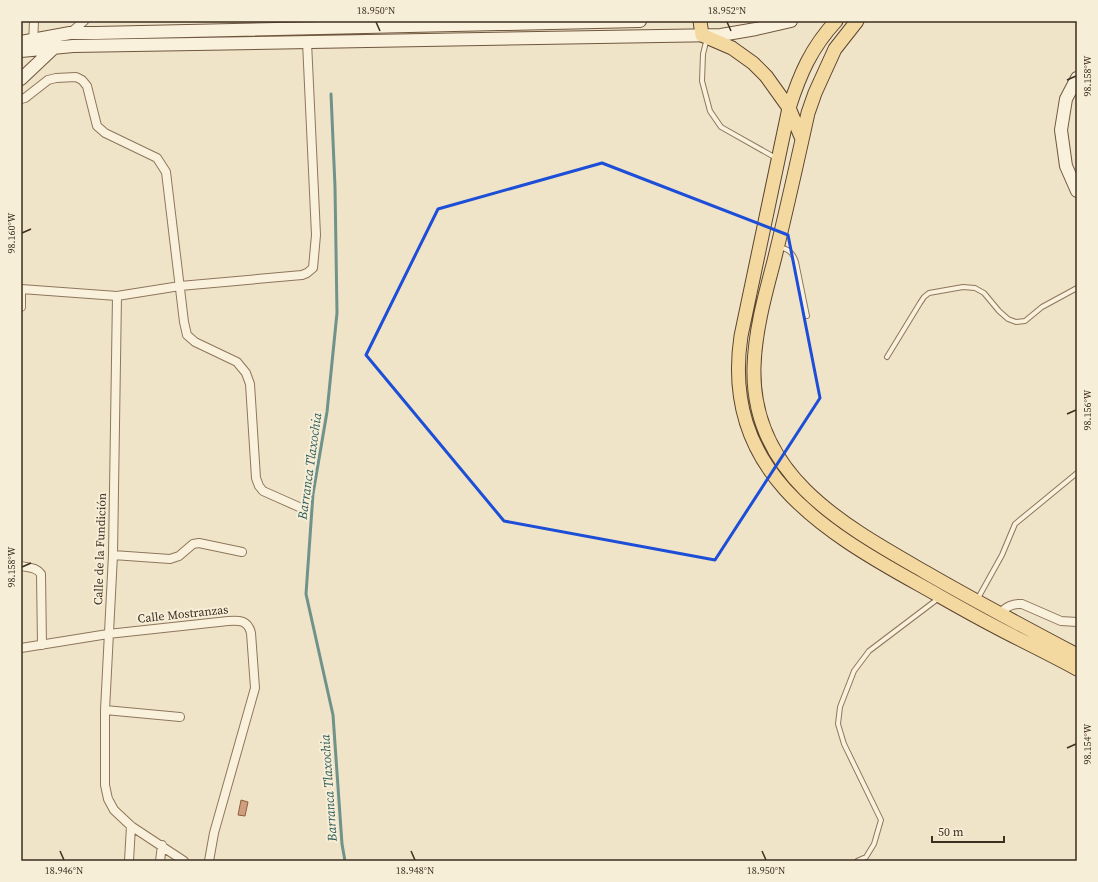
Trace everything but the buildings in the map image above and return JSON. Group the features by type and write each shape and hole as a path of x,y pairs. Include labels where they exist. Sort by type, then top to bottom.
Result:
{"main road":[{"path":"29,46 70,33 331,28 464,23 640,21"},
{"path":"700,21 704,37"},
{"path":"21,42 29,46 55,47 704,37 756,29 791,21"},
{"path":"836,21 811,54 799,79 789,108 778,160 739,353 740,388 746,421 751,436 760,454 780,484 795,501 816,519 864,553 993,626 1077,669"},
{"path":"857,21 835,49 820,80 808,114 758,327 754,368 755,389 758,410 763,428 771,446 795,480 830,513 873,542 976,602 1077,655"},
{"path":"331,28 331,42"},
{"path":"21,79 70,33"},
{"path":"704,37 732,48 766,76 789,108 802,139"},
{"path":"1077,78 1066,99 1061,130 1066,166 1077,191"}],"street":[{"path":"29,46 34,21"},
{"path":"70,33 84,21"},
{"path":"21,307 21,289 117,296 180,286 302,275 307,273 312,268 316,235 307,42"},
{"path":"21,99 25,98 48,80 76,76 87,86 97,126 105,133 157,158 166,172 187,335 195,342 237,362 246,373 250,384 256,478 259,486 263,491 298,506"},
{"name":"Calle de la Fundición","path":"117,296 113,555 105,710 105,785 108,799 114,810 131,826 184,861"},
{"path":"113,555 170,559 179,556 193,544 199,543 242,552"},
{"path":"21,566 34,568 41,574 42,645"},
{"path":"998,614 1015,603 1022,604 1061,621 1077,622"},
{"name":"Calle Mostranzas","path":"21,648 108,634 232,620 243,621 249,628 255,688 214,833 209,861"},
{"path":"105,710 180,717"},
{"path":"129,861 131,826"},
{"path":"160,861 162,846"}],"lane":[{"path":"704,37 702,54 702,81 710,111 721,127 778,160"},
{"path":"777,247 787,249 794,255 807,316"},
{"path":"887,357 924,297 929,294 963,287 975,288 984,293 1008,319 1016,322 1025,321 1042,307 1077,288"},
{"path":"976,602 1002,555 1015,524 1077,473"},
{"path":"857,861 866,857 874,844 881,820 844,744 838,724 840,707 854,671 869,651 940,596"}],"highlighted area":[{"path":"602,163 788,235 820,398 715,560 504,521 366,355 438,209"}],"waterway":[{"name":"Barranca Tlaxochia","path":"331,94 335,187 337,313 327,412 313,494 306,594 333,715 342,844 345,861"}]}
